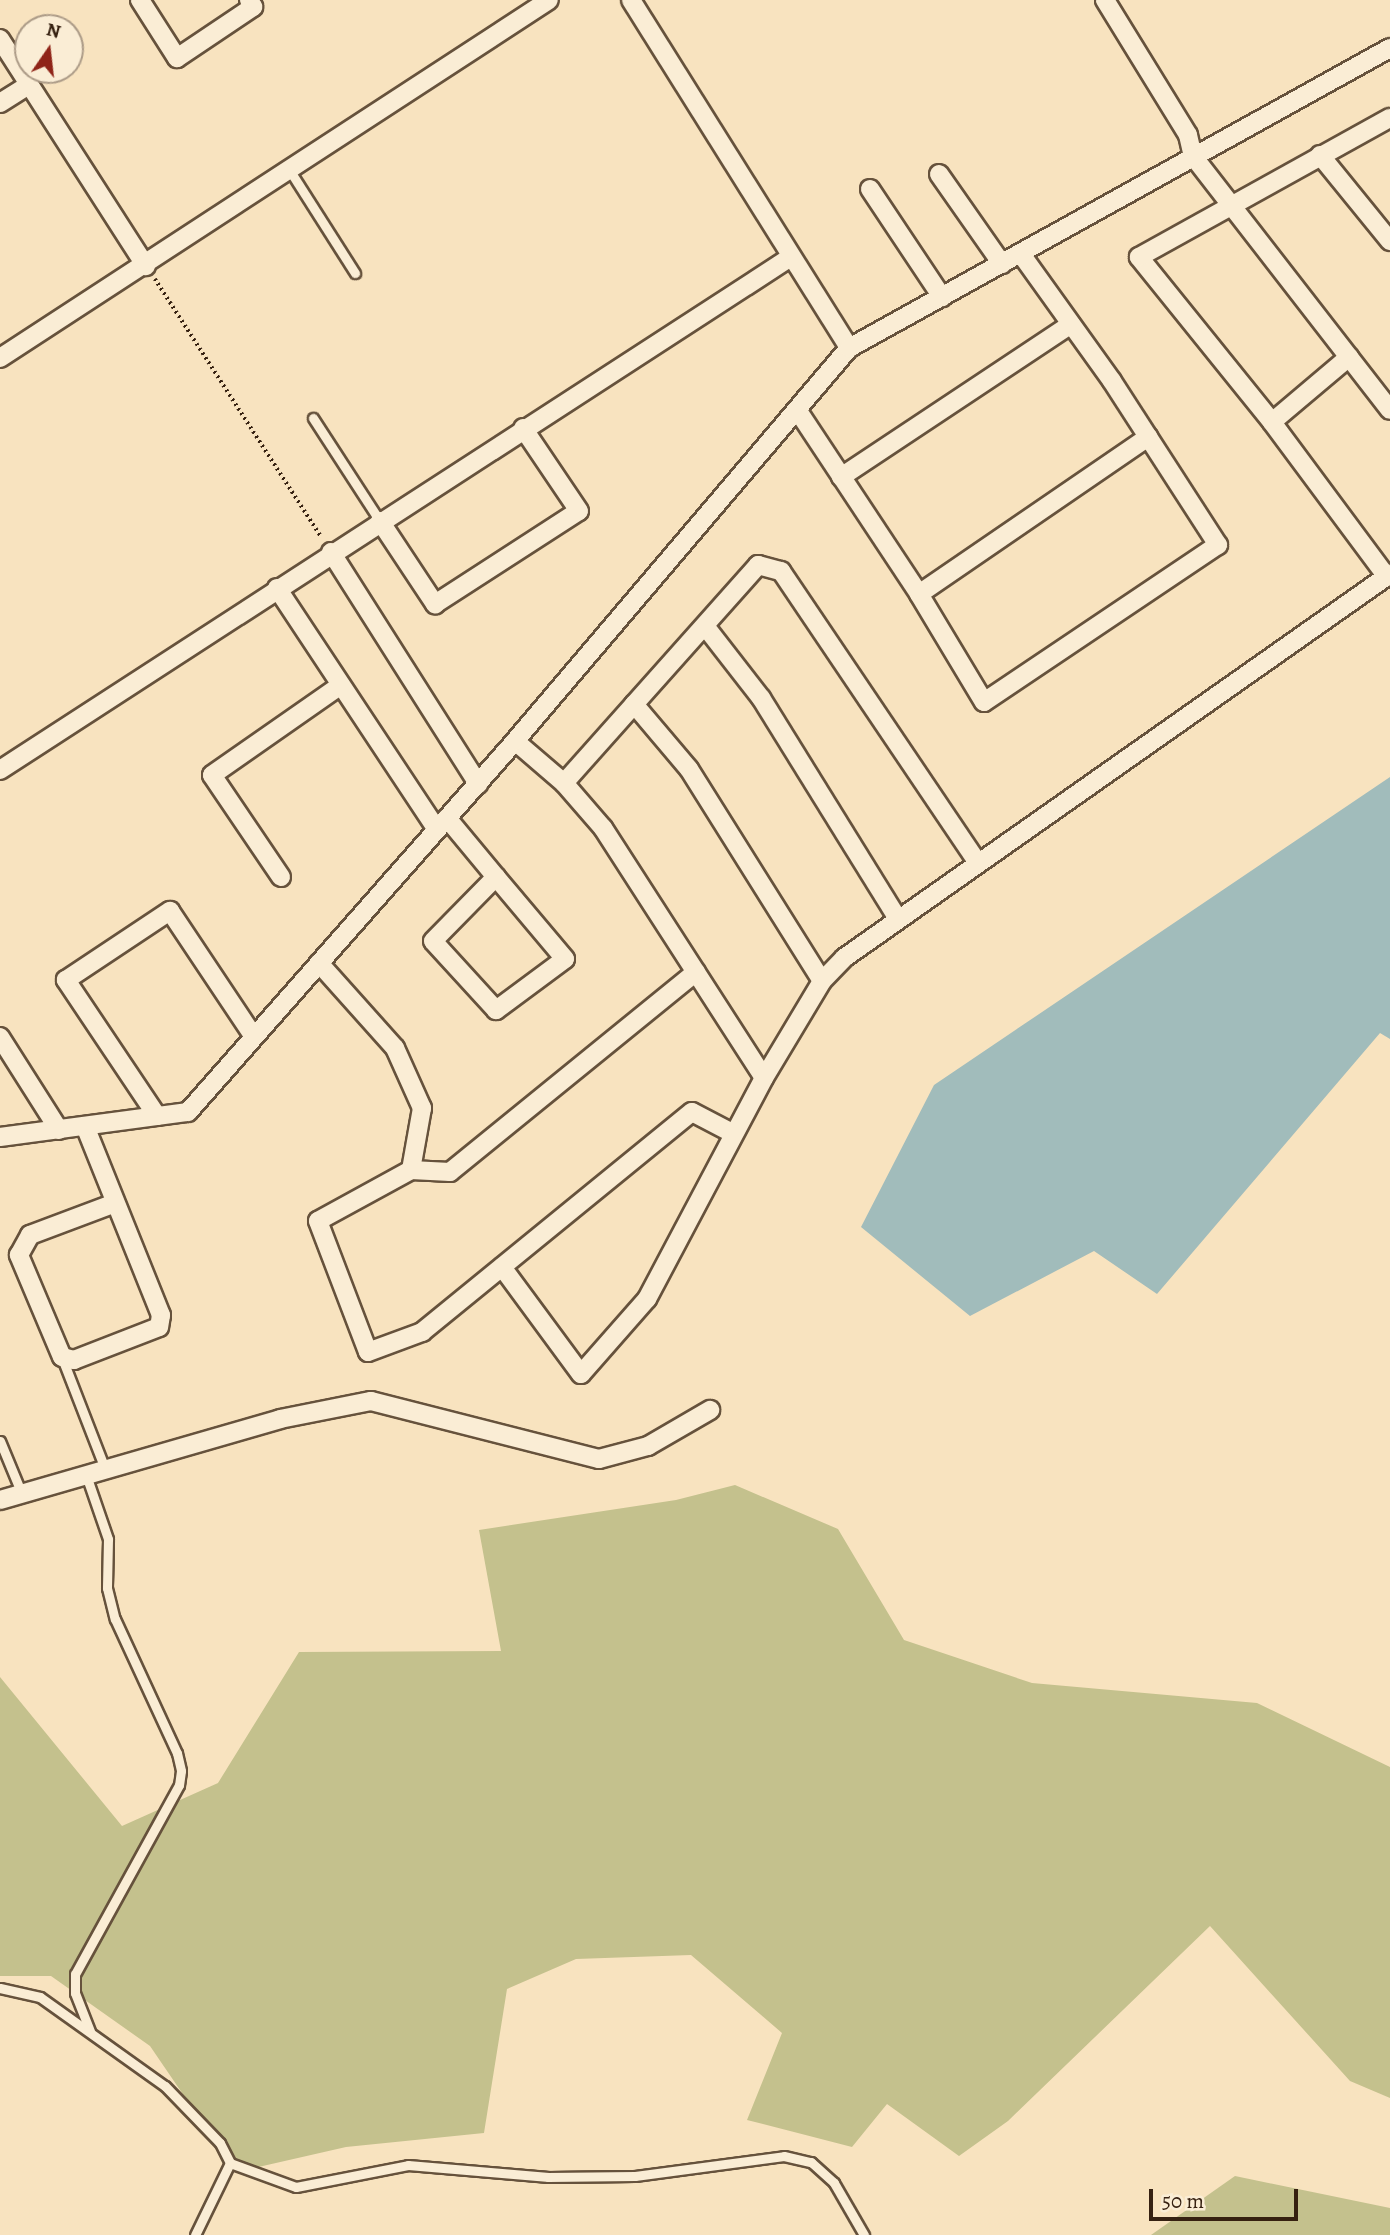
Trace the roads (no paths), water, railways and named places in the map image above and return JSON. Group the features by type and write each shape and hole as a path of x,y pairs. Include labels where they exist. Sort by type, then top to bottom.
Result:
{"street":[{"path":"140,0 177,58 253,7 249,0"},
{"path":"0,358 146,266 549,0"},
{"path":"631,0 849,348"},
{"path":"1105,0 1188,135 1193,156 1229,206 1390,410"},
{"path":"0,39 146,266"},
{"path":"0,1137 188,1112 478,784 849,348 1390,48"},
{"path":"0,103 29,85"},
{"path":"502,1267 580,1374 647,1299 764,1078 822,981 844,958 1389,575 1272,422 1139,257 1390,118"},
{"path":"1320,155 1389,239"},
{"path":"939,174 1002,264"},
{"path":"870,189 942,297"},
{"path":"798,411 919,594 985,702 1217,545 1148,437 1021,254"},
{"path":"0,770 331,552 791,257"},
{"path":"841,477 1070,324"},
{"path":"1272,422 1349,357"},
{"path":"380,521 435,604 579,511 523,428"},
{"path":"919,594 1148,437"},
{"path":"331,552 478,784"},
{"path":"564,783 758,565 781,571 978,863"},
{"path":"277,588 341,685 442,824 496,877 565,959 496,1010 433,941 496,877"},
{"path":"705,625 761,698 898,919"},
{"path":"281,877 212,775 341,685"},
{"path":"634,704 690,769 822,981"},
{"path":"515,741 564,783 603,828 764,1078"},
{"path":"158,1116 66,980 170,911 254,1037"},
{"path":"319,963 395,1048 422,1108 411,1170"},
{"path":"696,972 450,1172 411,1170 318,1221 368,1352 422,1332 692,1112 734,1134"},
{"path":"0,1037 59,1130"},
{"path":"85,1126 161,1315 159,1327 74,1360 62,1356 19,1255 30,1236 115,1203"},
{"path":"0,1500 281,1419 371,1401 599,1458 648,1446 709,1410"}],"lane":[{"path":"290,171 355,273"},
{"path":"313,418 380,521"},
{"path":"62,1356 105,1469"},
{"path":"0,1441 22,1494"},
{"path":"86,1475 108,1539 107,1588 115,1619 177,1753 181,1771 179,1784 75,1974 75,1993 91,2032"},
{"path":"0,1988 40,1997 165,2086 220,2143 230,2164 296,2187 408,2165 548,2177 635,2176 784,2156 811,2162 834,2183 864,2235"},
{"path":"195,2235 230,2164"}],"water":[{"path":"1390,777 1390,1039 1380,1033 1157,1294 1094,1251 970,1316 861,1227 934,1085"}]}
